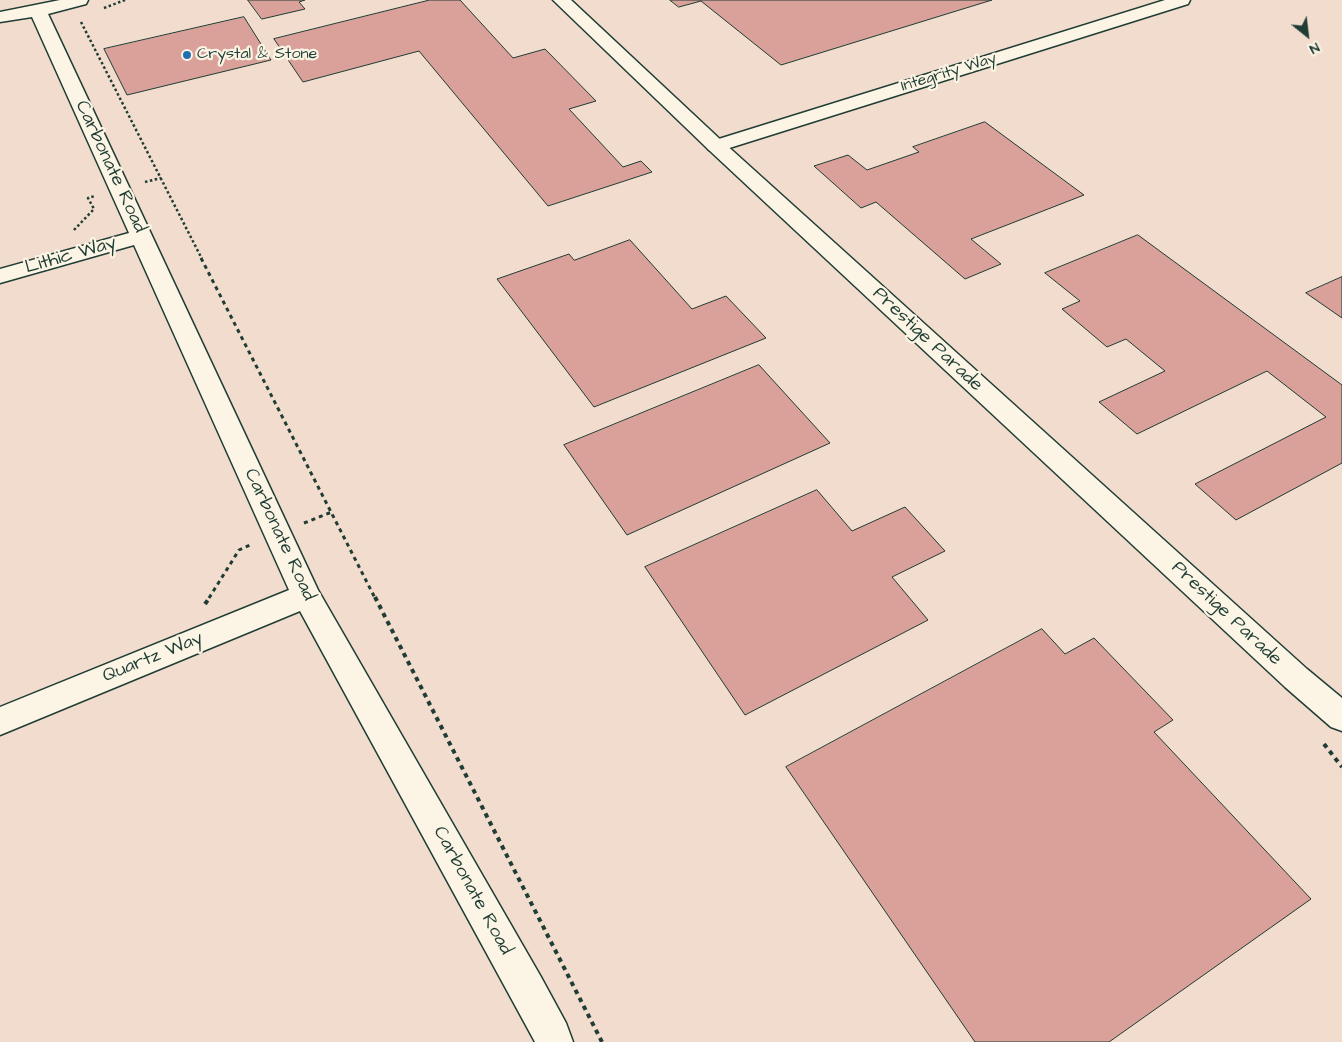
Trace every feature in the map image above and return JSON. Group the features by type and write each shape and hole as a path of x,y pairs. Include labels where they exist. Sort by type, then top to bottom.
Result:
{"street":[{"path":"0,17 42,21 80,0"},
{"name":"Prestige Parade","path":"561,0 716,146 1296,678 1342,717"},
{"name":"Integrity Way","path":"716,146 1182,0"},
{"name":"Carbonate Road","path":"42,21 306,596 528,990 553,1036 554,1042"},
{"name":"Lithic Way","path":"0,276 141,236"},
{"name":"Quartz Way","path":"0,722 306,596"},
{"name":"Prestige Parade","path":"1296,678 1342,739"}],"path":[{"path":"42,21 81,22 602,1042"},
{"path":"70,233 94,210 88,198 161,178"},
{"path":"203,607 239,550 332,512"}],"shaded area":[{"path":"0,0 1342,0 1342,1042 0,1042"}],"building":[{"path":"248,0 305,0 299,2 305,9 262,19"},
{"path":"430,0 460,0 513,58 545,49 596,101 569,109 623,167 641,161 652,172 548,206 419,51 303,82 274,39"},
{"path":"670,0 992,0 781,65 701,1 679,7"},
{"name":"Crystal & Stone","path":"244,17 271,60 127,95 104,49"},
{"path":"985,122 1084,195 971,239 1001,264 965,279 876,202 861,208 814,166 848,155 867,170 919,152 913,147"},
{"path":"1138,235 1342,385 1342,463 1236,520 1195,484 1326,417 1267,371 1137,434 1099,402 1165,371 1126,339 1107,347 1062,309 1080,301 1045,273"},
{"path":"630,240 692,309 726,296 766,338 594,407 497,279 569,254 574,260"},
{"path":"1342,277 1342,318 1306,293"},
{"path":"759,365 830,443 627,535 564,445"},
{"path":"817,490 852,531 905,507 945,551 892,577 928,620 745,715 645,567"},
{"path":"1042,629 1065,654 1094,638 1173,720 1154,732 1311,899 1109,1042 975,1042 786,767"}],"place":[{"name":"Crystal & Stone","path":"187,55"}]}
